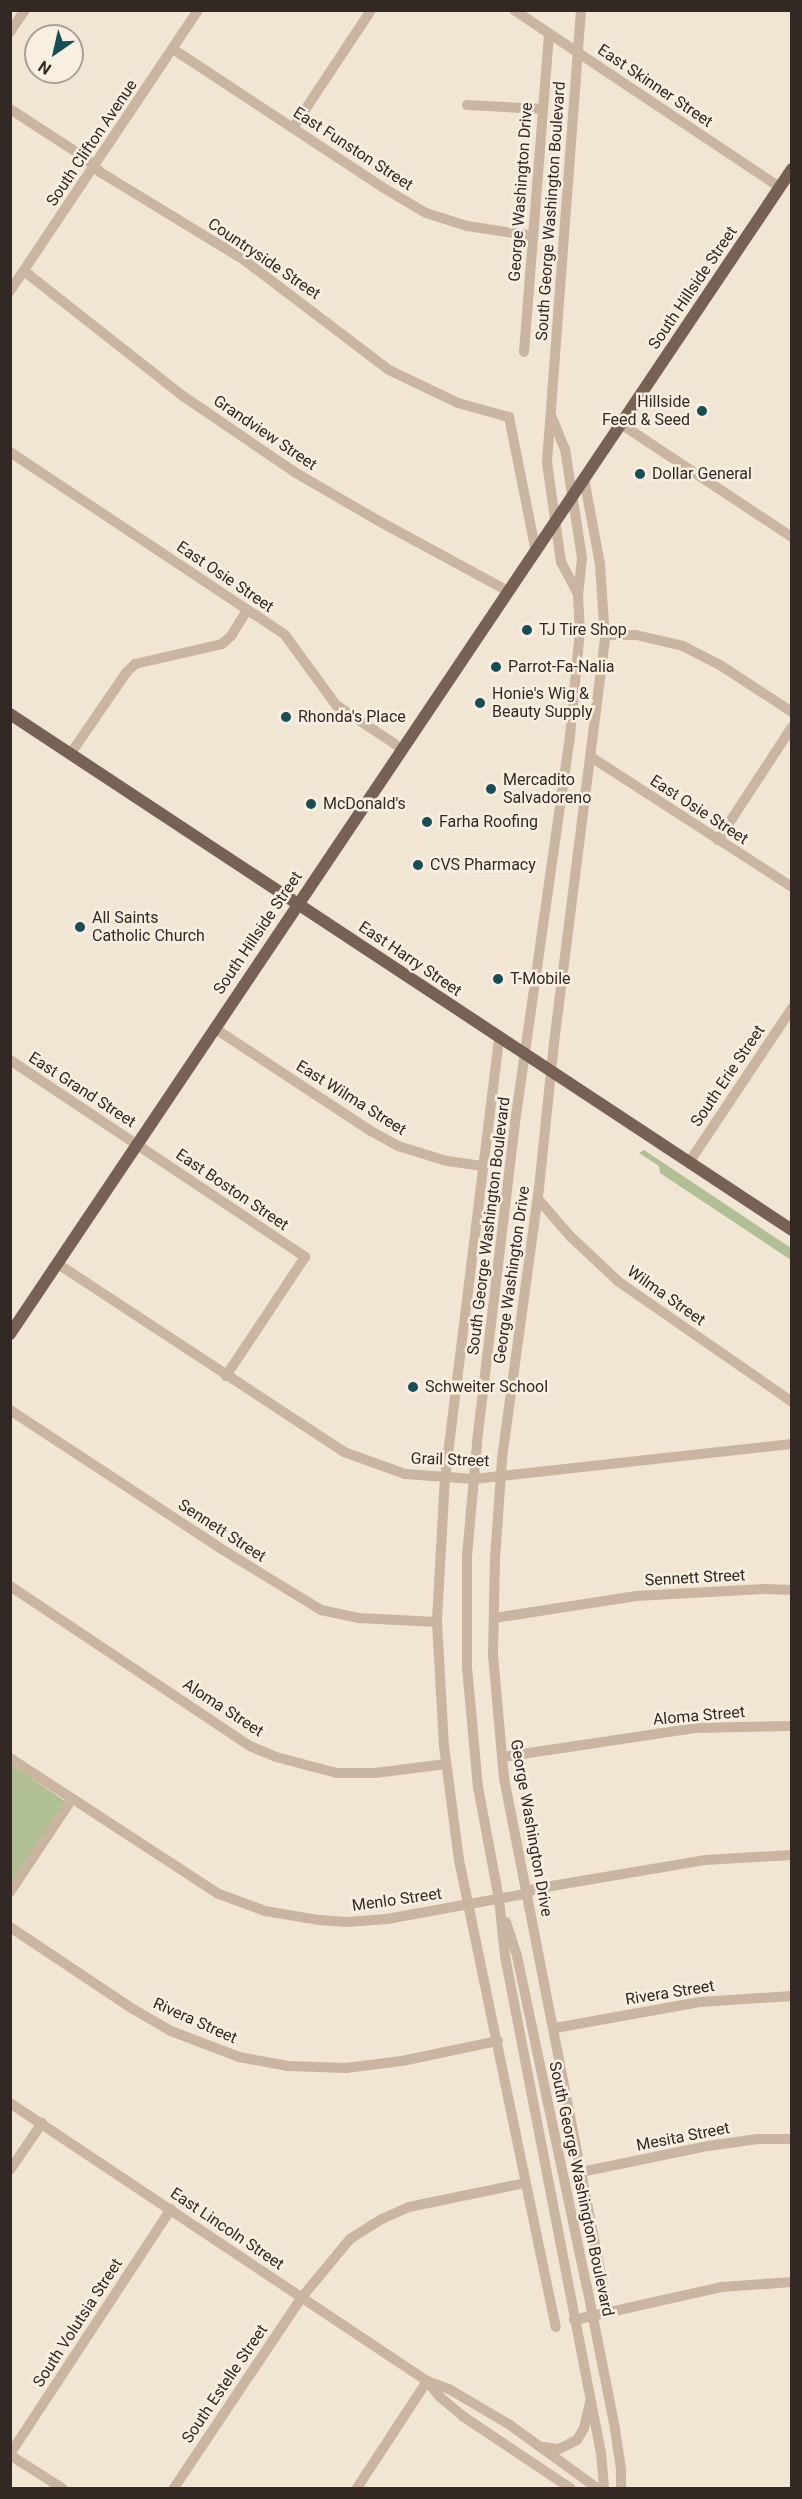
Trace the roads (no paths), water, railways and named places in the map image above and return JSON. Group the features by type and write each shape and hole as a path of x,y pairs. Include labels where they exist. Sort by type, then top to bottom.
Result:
{"main road":[{"name":"South Hillside Street","path":"10,1334 401,748 572,499 792,169"},
{"name":"East Harry Street","path":"10,714 526,1057 690,1161 792,1230"}],"street":[{"path":"10,32 25,10"},
{"name":"South Clifton Avenue","path":"10,291 198,10"},
{"path":"293,128 371,10"},
{"name":"East Skinner Street","path":"514,10 779,187"},
{"name":"South George Washington Boulevard","path":"578,594 561,562 547,462 581,10"},
{"name":"George Washington Drive","path":"524,352 549,34"},
{"name":"East Funston Street","path":"173,49 426,213 467,226 533,236"},
{"path":"467,105 543,109"},
{"name":"Countryside Street","path":"10,109 84,157 94,167 244,261 389,370 458,403 509,417 536,552"},
{"name":"Grandview Street","path":"24,271 183,396 296,473 376,520 508,591"},
{"name":"South George Washington Boulevard","path":"551,414 565,449 582,558 578,594 580,630 570,736 515,1123 474,1479 467,1556 467,1667 478,1787 499,1899 505,1956 601,2453 604,2488"},
{"path":"621,424 792,537"},
{"name":"East Osie Street","path":"10,452 285,635 336,705 401,748"},
{"name":"George Washington Drive","path":"584,478 600,564 604,635 538,1199 521,1311 501,1476 493,1654 502,1757 525,1894 555,2028 603,2285"},
{"path":"71,753 126,673 135,664 222,644 231,636 247,609"},
{"path":"604,635 636,635 683,646 720,665 792,712"},
{"path":"718,840 792,727"},
{"name":"East Osie Street","path":"591,757 792,887"},
{"name":"South Erie Street","path":"690,1161 792,1008"},
{"name":"East Wilma Street","path":"214,1028 371,1131 398,1146 447,1161 484,1166"},
{"path":"499,1039 445,1477 437,1622 446,1764 459,1860 556,2327"},
{"name":"East Grand Street","path":"10,1060 138,1144"},
{"name":"East Boston Street","path":"138,1144 305,1257 226,1376"},
{"name":"Wilma Street","path":"538,1199 570,1236 619,1282 792,1402"},
{"name":"Grail Street","path":"58,1264 344,1452 405,1474 474,1479 792,1444"},
{"name":"Sennett Street","path":"10,1410 242,1562 321,1610 358,1618 437,1622"},
{"name":"Aloma Street","path":"10,1586 250,1746 276,1757 337,1773 375,1773 446,1764"},
{"name":"Sennett Street","path":"494,1618 636,1596 766,1589 792,1590"},
{"name":"Aloma Street","path":"502,1757 695,1728 792,1726"},
{"name":"Menlo Street","path":"10,1758 203,1886 265,1911 296,1917 347,1922 387,1919 525,1894 534,1889 705,1860 792,1855"},
{"path":"10,1892 72,1799"},
{"name":"South George Washington Boulevard","path":"499,1899 517,1956 592,2315 615,2429 621,2469 621,2488"},
{"name":"Rivera Street","path":"10,1927 133,2009 171,2031 239,2057 288,2066 346,2068 402,2061 498,2041"},
{"name":"Rivera Street","path":"555,2028 700,2002 792,1995"},
{"name":"East Lincoln Street","path":"10,2103 427,2381 461,2395 541,2447 597,2488"},
{"path":"10,2170 42,2123"},
{"name":"Mesita Street","path":"582,2172 708,2146 758,2139 792,2139"},
{"name":"South Estelle Street","path":"174,2488 302,2297 339,2250 363,2229 409,2207 525,2182"},
{"name":"South Volutsia Street","path":"10,2454 171,2209"},
{"path":"574,2320 722,2287 792,2282"},
{"path":"357,2488 427,2381"},
{"name":"East Lincoln Street","path":"427,2381 440,2397 464,2417 570,2488"},
{"path":"541,2447 560,2449 577,2440 584,2428 590,2400"},
{"path":"10,2454 62,2488"},
{"path":"549,2488 555,2479"}],"place":[{"name":"Hillside Feed & Seed","path":"702,411"},
{"name":"Dollar General","path":"640,474"},
{"name":"TJ Tire Shop","path":"527,630"},
{"name":"Parrot-Fa-Nalia","path":"496,667"},
{"name":"Honie's Wig & Beauty Supply","path":"480,703"},
{"name":"Rhonda's Place","path":"286,717"},
{"name":"Mercadito Salvadoreno","path":"491,789"},
{"name":"McDonald's","path":"311,804"},
{"name":"Farha Roofing","path":"427,822"},
{"name":"CVS Pharmacy","path":"418,865"},
{"name":"All Saints Catholic Church","path":"80,927"},
{"name":"T-Mobile","path":"498,979"},
{"name":"Schweiter School","path":"413,1387"}]}
